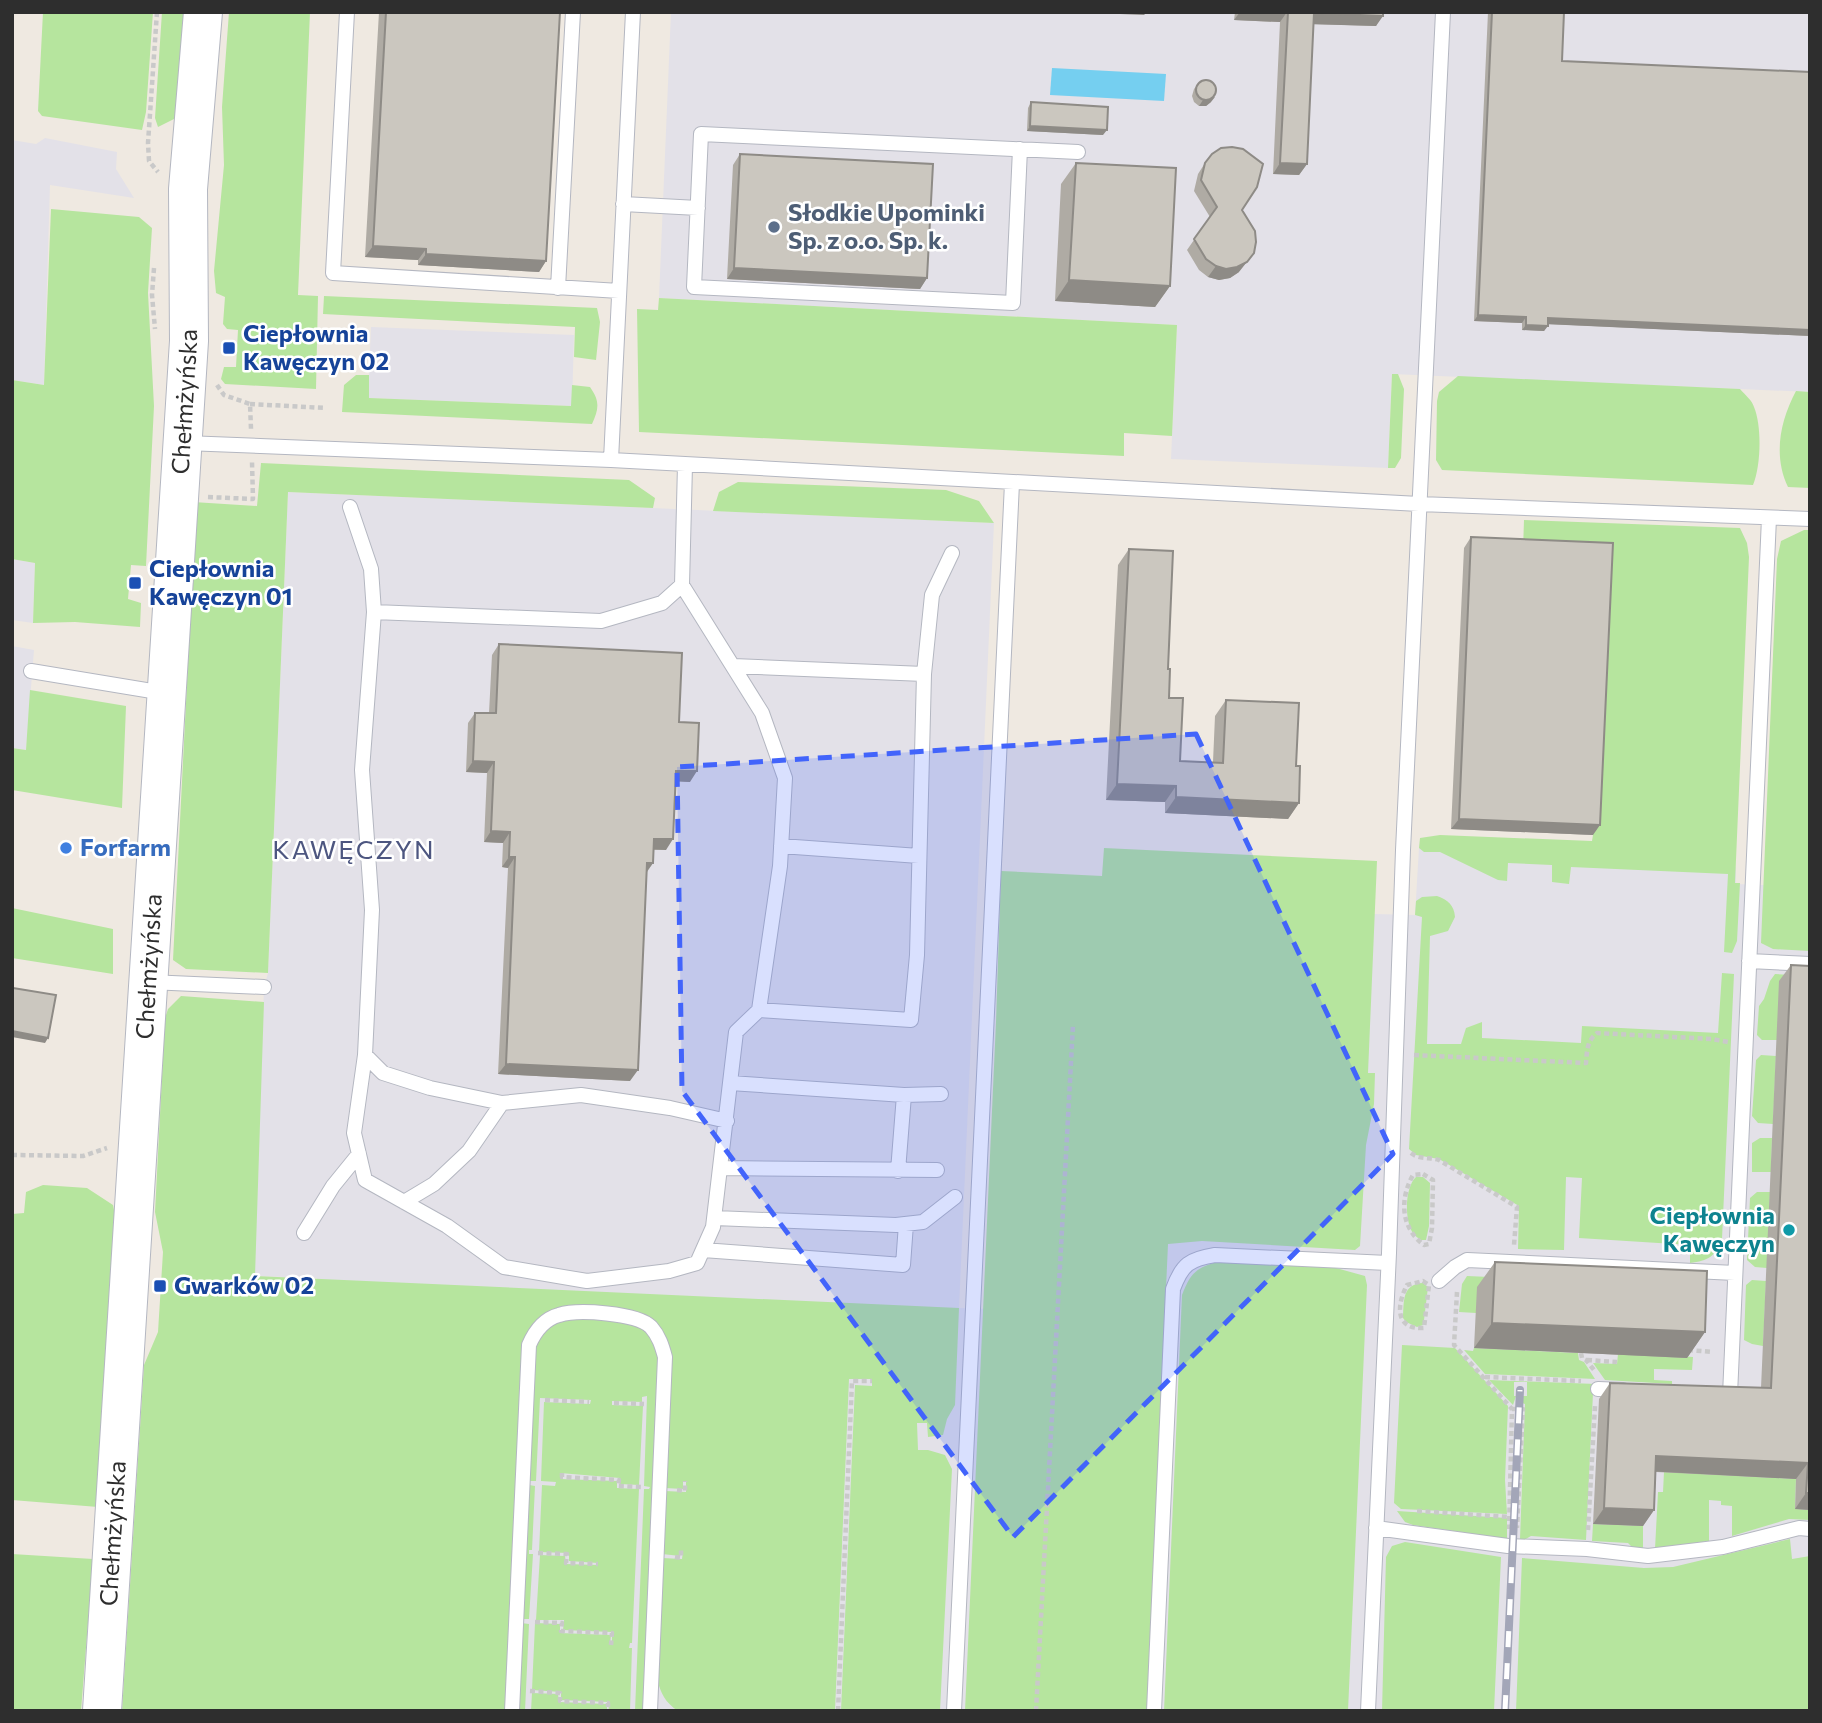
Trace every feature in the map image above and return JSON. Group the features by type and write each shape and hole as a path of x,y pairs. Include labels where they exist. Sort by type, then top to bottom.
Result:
{"street":[{"name":"Chełmżyńska","path":"102,1711 188,341 188,189 203,12"}],"lane":[{"path":"348,12 333,273 619,291"},
{"path":"558,288 573,12"},
{"path":"611,460 633,12"},
{"path":"1368,1711 1403,850 1443,12"},
{"path":"1020,149 1013,303 694,287 701,134 1020,149 1078,152"},
{"path":"623,204 698,208"},
{"path":"181,443 611,460 1419,504 1810,519"},
{"path":"349,508 371,569 374,612 362,770 372,910 365,1055 354,1133 365,1180 447,1226 504,1267 587,1281 669,1272 697,1263 713,1227 736,1032 759,1010 781,846 785,778 762,713 682,585 685,465"},
{"path":"954,1711 1012,483"},
{"path":"1705,1394 1730,1395 1769,518"},
{"path":"759,1010 911,1020 917,955 924,674 932,595 952,553"},
{"path":"374,612 601,621 662,603 682,585"},
{"path":"733,666 924,674"},
{"path":"31,671 167,693"},
{"path":"781,846 919,856"},
{"path":"1749,961 1810,964"},
{"path":"148,982 264,987"},
{"path":"365,1055 383,1073 430,1088 502,1103 581,1095 670,1108 726,1121"},
{"path":"730,1083 904,1096 941,1094"},
{"path":"898,1171 904,1096"},
{"path":"404,1202 434,1184 469,1151 502,1103"},
{"path":"304,1233 332,1186 359,1154"},
{"path":"721,1168 937,1170"},
{"path":"715,1218 906,1224 923,1222 955,1197"},
{"path":"703,1250 903,1265 906,1224"},
{"path":"1154,1711 1173,1289 1179,1272 1194,1259 1215,1255 1388,1263"},
{"path":"1439,1281 1467,1260 1735,1273"},
{"path":"512,1711 529,1345 534,1333 545,1322 558,1315 572,1313 637,1319 650,1326 661,1343 665,1357 650,1711"},
{"path":"1601,1387 1641,1391"},
{"path":"1376,1528 1512,1546 1587,1549 1648,1556 1723,1547 1799,1528 1810,1529"}],"path":[{"path":"157,12 148,143 149,161 158,173 158,184"},
{"path":"155,256 152,295 155,339"},
{"path":"218,373 217,385 223,395 250,404 326,408"},
{"path":"202,496 253,499 250,404"},
{"path":"1037,1711 1073,1025"},
{"path":"1409,1055 1586,1063 1587,1046 1597,1032 1732,1042"},
{"path":"1406,1147 1413,1155 1439,1160 1517,1207 1514,1252"},
{"path":"1423,1174 1433,1180 1429,1244 1424,1245 1413,1237 1405,1220 1405,1196 1413,1175 1423,1174"},
{"path":"1423,1281 1430,1285 1424,1328 1408,1325 1402,1321 1400,1314 1401,1296 1407,1285 1423,1281"},
{"path":"1458,1281 1454,1345 1512,1409 1509,1517 1512,1546"},
{"path":"1714,1352 1715,1342"},
{"path":"1581,1353 1601,1387"},
{"path":"1586,1360 1617,1362"},
{"path":"1484,1377 1601,1387"},
{"path":"838,1711 852,1381 872,1381"},
{"path":"1587,1549 1596,1394 1601,1387"},
{"path":"614,1403 645,1405"},
{"path":"1512,1409 1523,1409 1512,1546"},
{"path":"562,1473 562,1477 619,1480 618,1486 648,1488"},
{"path":"1413,1511 1509,1517"},
{"path":"536,1553 567,1554 566,1563 598,1564"},
{"path":"516,1621 562,1623 561,1631 612,1633 611,1645"},
{"path":"529,1691 560,1693 559,1701 608,1703 608,1711"}],"highlighted area":[{"path":"1196,734 1393,1154 1013,1537 682,1091 677,767"}],"shaded area":[{"path":"671,12 1810,12 1810,392 1392,374 1388,468 1171,459 1177,325 659,298"},
{"path":"45,138 117,152 116,169 134,198 50,185 44,385 12,380 12,140 36,144"},
{"path":"371,327 574,335 572,406 368,398"},
{"name":"Ciepłownia Kawęczyn","path":"288,492 994,523 959,1308 992,1309 1367,1037 1374,914 1415,915 1419,848 1736,867 1736,884 1810,887 1810,1711 298,1711 317,1278 254,1276 264,987 268,973"},
{"path":"12,559 35,563 33,623 12,620"},
{"path":"12,646 34,650 26,750 12,748"}],"green space":[{"path":"43,12 153,12 146,112 142,130 42,116 38,111"},
{"path":"162,12 185,12 178,117 158,127 155,118"},
{"path":"229,12 310,12 298,295 318,296 316,389 225,384 221,379 224,367 236,367 238,330 227,329 223,324 225,297 216,293 214,271 224,165 222,107"},
{"path":"51,209 139,217 152,228 148,293 154,406 146,566 131,565 128,599 141,603 140,627 75,622 33,623 35,563 12,559 12,380 44,385"},
{"path":"324,296 597,308 600,322 596,360 574,357 575,327 323,314"},
{"path":"659,298 1177,325 1172,436 1124,433 1124,456 639,432 637,309 658,310"},
{"path":"1392,374 1398,374 1404,389 1401,458 1395,468 1388,468"},
{"path":"356,375 369,375 369,398 571,406 572,385 590,387 596,397 597,409 592,424 342,412 344,385"},
{"path":"1458,376 1740,389 1753,404 1757,415 1759,457 1756,477 1753,485 1442,470 1436,460 1437,401 1439,392"},
{"path":"1796,391 1810,392 1810,488 1788,487 1781,463 1782,426"},
{"path":"261,463 629,480 655,498 653,508 288,492 268,973 186,969 173,960 190,623 193,502 257,506"},
{"path":"738,482 946,490 979,501 994,523 713,511 719,492"},
{"path":"1524,520 1740,528 1747,543 1749,557 1735,883 1740,883 1737,941 1732,953 1724,952 1728,874 1571,867 1569,884 1552,882 1552,865 1508,863 1507,881 1498,880 1440,852 1424,852 1419,848 1420,838 1440,835 1592,841 1593,835 1523,550"},
{"path":"1804,530 1810,530 1810,951 1773,949 1761,943 1777,559 1781,541"},
{"path":"30,690 126,706 122,808 12,790 12,748 26,750"},
{"path":"1104,848 1377,861 1368,1073 1375,1073 1374,1104 1366,1145 1360,1246 1355,1250 1202,1241 1168,1244 1147,1711 965,1711 1001,871 1102,876"},
{"path":"1437,896 1450,904 1455,917 1448,931 1430,936 1427,1044 1461,1044 1466,1028 1482,1022 1482,1038 1581,1043 1582,1026 1718,1033 1722,973 1734,974 1722,1239 1710,1257 1690,1263 1690,1245 1579,1238 1582,1178 1566,1177 1564,1250 1518,1249 1519,1206 1439,1159 1416,1155 1409,1149 1422,917 1415,915 1416,901 1422,897"},
{"path":"12,908 113,929 113,974 12,958"},
{"path":"1775,974 1810,976 1777,1040 1762,1040 1757,1035 1759,1006"},
{"path":"181,996 264,1002 255,1276 959,1308 955,1405 947,1419 943,1435 928,1437 927,1423 917,1423 918,1450 945,1455 952,1469 940,1711 841,1711 855,1385 872,1386 872,1379 849,1379 835,1711 678,1711 667,1701 657,1679 662,1558 682,1559 683,1551 680,1551 680,1556 662,1554 665,1491 686,1492 686,1482 683,1482 683,1489 665,1488 671,1381 668,1341 654,1323 588,1307 560,1307 541,1317 532,1327 507,1711 122,1711 144,1365 158,1332 163,1252 155,1212 165,1018 168,1009"},
{"path":"1761,1055 1776,1056 1773,1124 1758,1123 1752,1116 1756,1060"},
{"path":"1760,1138 1772,1138 1771,1172 1752,1172 1752,1143"},
{"path":"1416,1177 1423,1177 1430,1183 1426,1240 1415,1235 1408,1220 1408,1196"},
{"path":"43,1185 87,1188 113,1205 115,1215 98,1507 12,1500 12,1214 24,1213 26,1192"},
{"path":"1757,1192 1770,1192 1767,1268 1755,1267 1747,1260 1750,1198"},
{"path":"1220,1261 1336,1268 1365,1276 1367,1285 1348,1711 1164,1711 1182,1295 1195,1272"},
{"path":"1467,1276 1513,1278 1476,1313 1459,1312 1462,1284"},
{"path":"1752,1280 1766,1281 1763,1346 1744,1340 1746,1285"},
{"path":"1423,1283 1428,1287 1424,1320 1423,1325 1417,1327 1403,1318 1404,1300 1411,1286"},
{"path":"590,1317 628,1321 645,1328 656,1343 660,1365 643,1711 635,1711 644,1489 650,1487 644,1486 647,1396 642,1397 642,1402 612,1401 612,1405 643,1406 639,1485 620,1484 620,1478 560,1473 561,1479 617,1481 617,1488 639,1489 632,1643 629,1648 632,1648 630,1711 609,1711 608,1702 561,1700 561,1692 532,1690 535,1623 560,1624 560,1633 611,1635 612,1645 612,1632 563,1630 564,1620 536,1620 540,1555 565,1556 566,1564 598,1565 569,1561 569,1553 539,1552 542,1485 555,1486 556,1482 541,1481 544,1402 590,1404 591,1400 540,1398 536,1481 530,1481 529,1485 535,1486 532,1550 529,1550 529,1554 533,1554 529,1619 521,1619 535,1345 546,1330 558,1322"},
{"path":"1402,1345 1455,1348 1508,1406 1505,1480 1507,1514 1401,1509 1394,1503"},
{"path":"1474,1348 1578,1353 1579,1360 1584,1362 1595,1379 1485,1374 1464,1350 1473,1351"},
{"path":"1618,1354 1693,1357 1692,1370 1654,1369 1654,1380 1672,1381 1672,1384 1605,1380 1593,1363 1617,1364"},
{"path":"1489,1380 1596,1384 1593,1393 1586,1540 1531,1536 1520,1539 1525,1404 1522,1403 1522,1396 1527,1396 1527,1382 1514,1382 1516,1396 1513,1405"},
{"path":"1664,1472 1796,1479 1795,1509 1810,1510 1810,1520 1789,1519 1732,1536 1732,1506 1709,1500 1709,1541 1655,1549 1658,1492 1663,1492"},
{"path":"1397,1511 1507,1518 1507,1539 1413,1525 1405,1522"},
{"path":"1593,1524 1643,1526 1643,1548 1633,1548 1628,1543 1592,1541"},
{"path":"1790,1539 1792,1559 1810,1556 1810,1711 1516,1711 1522,1558 1644,1568 1673,1567"},
{"path":"1405,1542 1501,1557 1494,1711 1382,1711 1386,1557 1392,1546"},
{"path":"12,1554 93,1559 81,1711 12,1711"},
{"path":"521,1623 529,1624 525,1711 517,1711"},
{"path":"532,1693 558,1694 559,1702 607,1704 607,1711 531,1711"}],"water":[{"path":"1052,68 1166,74 1164,101 1050,95"}],"building":[{"path":"386,12 560,12 546,261 426,254 426,249 373,246"},
{"path":"1288,12 1383,12 1383,16 1314,13 1307,164 1280,163"},
{"path":"1492,12 1564,12 1562,61 1810,72 1810,330 1548,318 1548,326 1526,325 1526,317 1478,315"},
{"path":"1202,80 1210,80 1216,90 1210,100 1202,100 1196,94 1196,86"},
{"path":"1031,102 1108,107 1107,130 1030,126"},
{"path":"1221,148 1243,149 1263,164 1257,187 1242,210 1255,231 1254,253 1247,262 1226,269 1206,259 1194,239 1217,207 1201,180 1205,163"},
{"path":"740,154 933,164 927,278 734,268"},
{"path":"1076,163 1176,168 1170,286 1069,280"},
{"path":"1471,537 1613,543 1600,825 1459,819"},
{"path":"1129,549 1173,551 1168,669 1169,698 1183,698 1180,761 1223,763 1226,700 1299,703 1296,766 1300,766 1299,803 1176,797 1176,786 1117,784"},
{"path":"499,644 682,653 679,722 699,723 697,771 676,771 673,839 654,839 653,863 647,863 638,1070 506,1064 515,857 509,857 510,832 491,831 494,762 473,761 475,713 496,713"},
{"name":"Ciepłownia Kawęczyn","path":"1791,965 1810,966 1810,1493 1806,1493 1808,1463 1656,1456 1654,1510 1604,1508 1610,1383 1771,1388"},
{"path":"13,988 56,995 48,1038 12,1031"},
{"path":"1495,1262 1707,1271 1705,1332 1492,1323"}],"railway":[{"path":"1505,1711 1520,1390"}],"place":[{"name":"Słodkie Upominki Sp. z o.o. Sp. k.","path":"774,227"},
{"name":"Ciepłownia Kawęczyn 02","path":"229,348"},
{"name":"Ciepłownia Kawęczyn 01","path":"135,583"},
{"name":"Forfarm","path":"66,848"},
{"name":"Ciepłownia Kawęczyn","path":"1789,1230"},
{"name":"Gwarków 02","path":"160,1286"}],"district":[{"name":"KAWĘCZYN","path":"354,850"}]}
